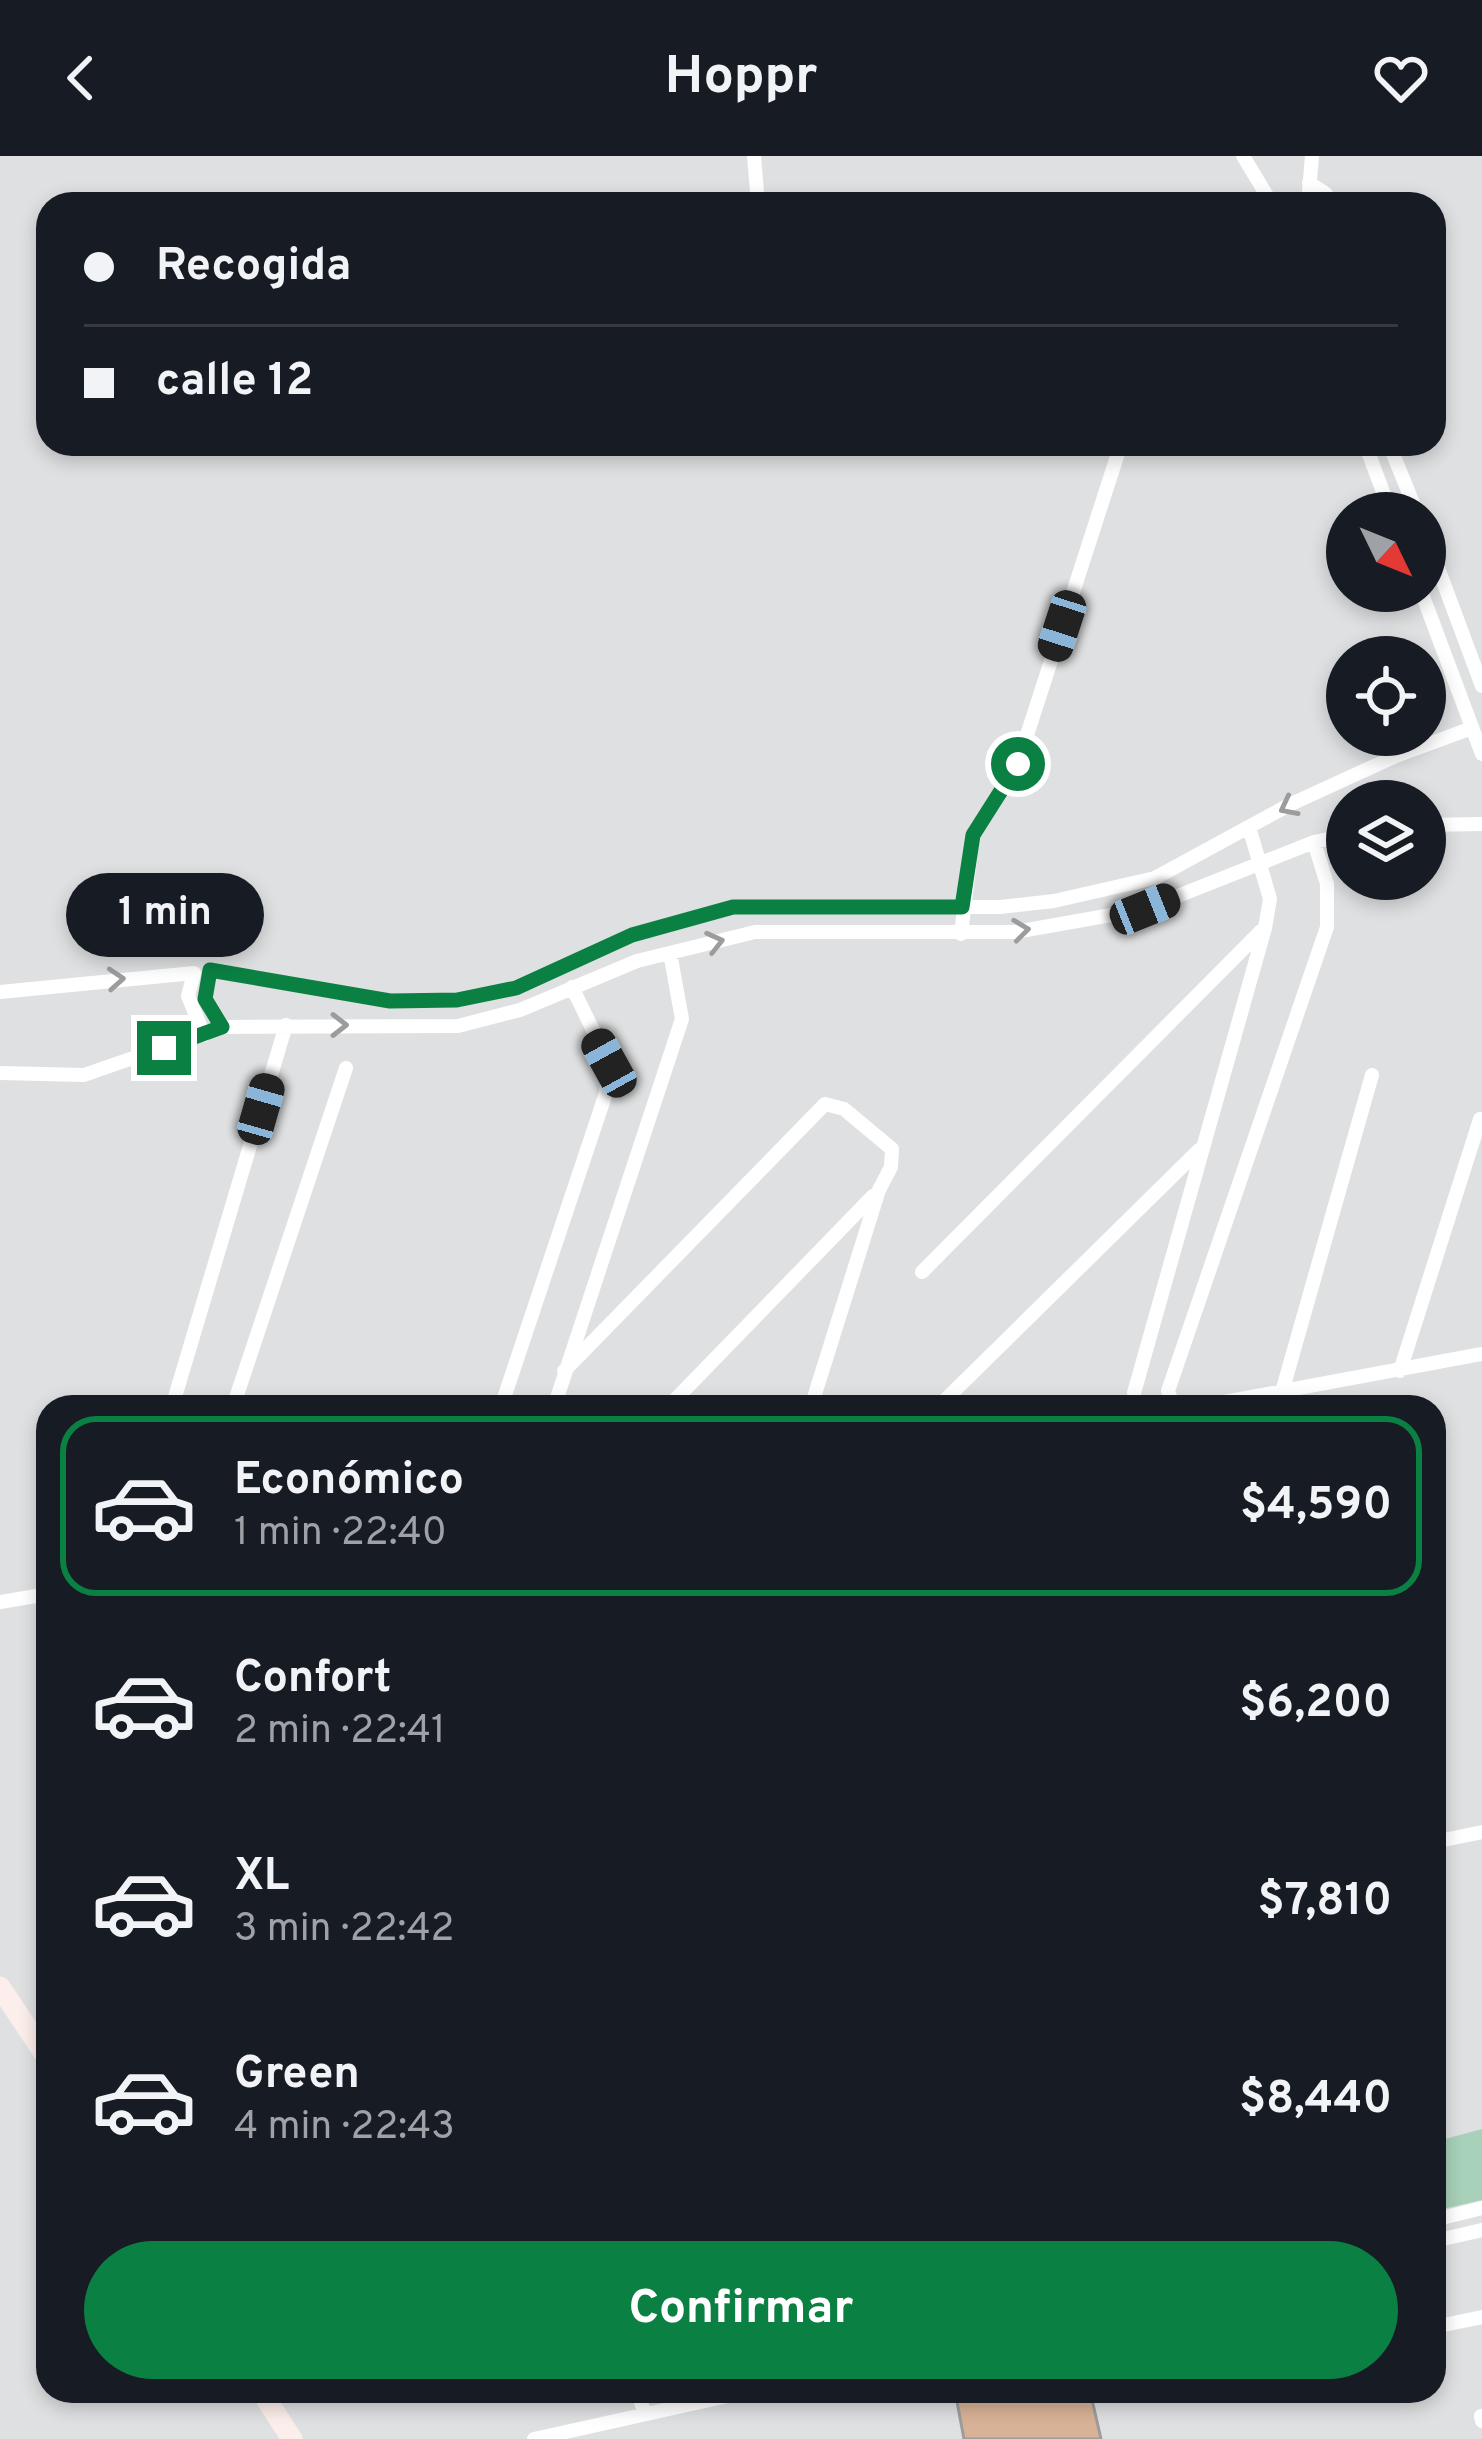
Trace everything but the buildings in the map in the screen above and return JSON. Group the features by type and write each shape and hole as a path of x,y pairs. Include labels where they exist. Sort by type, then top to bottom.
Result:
{"street":[{"path":"754,156 757,192"},
{"path":"1244,156 1265,192"},
{"path":"1309,192 1312,156"},
{"path":"1309,183 1323,192"},
{"path":"961,934 973,835 1018,764 1117,456"},
{"path":"1370,456 1383,492"},
{"path":"1394,456 1408,492"},
{"path":"1446,589 1482,686"},
{"path":"1429,612 1482,754"},
{"path":"222,1027 205,999 210,970 390,1001 457,1000 516,988 632,935 733,907 962,907 1054,901 1155,878 1396,756 1472,728"},
{"path":"1446,825 1482,824"},
{"path":"1134,1393 1270,899 1249,827"},
{"path":"0,1073 84,1075 222,1027 458,1026 520,1010 637,961 755,932 1015,932 1145,909 1326,840"},
{"path":"1169,1395 1327,927 1327,884 1314,842"},
{"path":"922,1272 1264,928"},
{"path":"632,935 637,961"},
{"path":"557,1395 682,1019 670,953"},
{"path":"0,992 194,973 188,996 204,1035"},
{"path":"506,1395 606,1094 609,1063 572,987"},
{"path":"516,988 520,1010"},
{"path":"176,1395 286,1025"},
{"path":"237,1395 346,1068"},
{"path":"1282,1392 1372,1075"},
{"path":"564,1371 826,1104 844,1108 892,1149 891,1167 879,1190 815,1395"},
{"path":"1400,1371 1480,1119"},
{"path":"950,1395 1202,1146"},
{"path":"680,1395 879,1190"},
{"path":"1265,1395 1482,1354"},
{"path":"0,1602 36,1596"},
{"path":"1446,1840 1482,1832"},
{"path":"0,1987 36,2042"},
{"path":"1446,2217 1482,2208"},
{"path":"1446,2238 1482,2230"},
{"path":"1446,2324 1482,2317"},
{"path":"269,2403 292,2439"},
{"path":"641,2403 645,2414"},
{"path":"534,2439 695,2403"}],"green space":[{"path":"1482,2129 1482,2200 1446,2208 1446,2139"}],"route":[{"path":"164,1048 222,1027 205,999 210,970 390,1001 457,1000 516,988 632,935 733,907 962,907 973,835 1018,764"}]}
